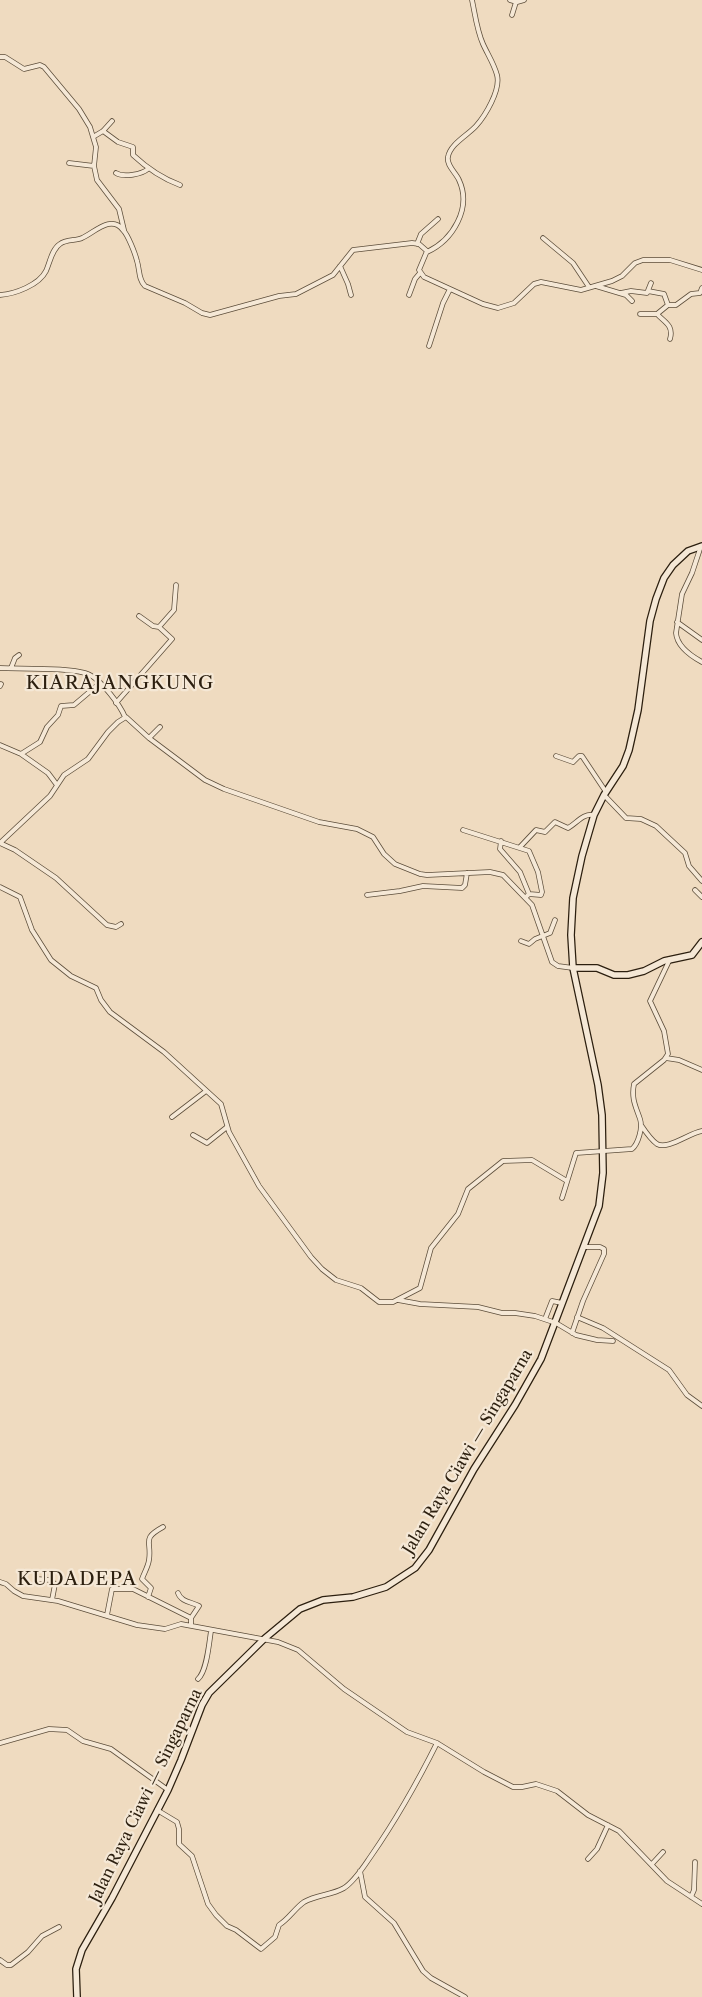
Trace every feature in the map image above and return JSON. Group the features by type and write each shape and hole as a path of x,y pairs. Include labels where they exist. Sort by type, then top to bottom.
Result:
{"main road":[{"name":"Jalan Raya Ciawi — Singaparna","path":"77,1997 76,1969 82,1950 112,1898 168,1790 182,1760 202,1705 219,1682 264,1639 300,1609 323,1600 353,1597 386,1587 415,1568 429,1550 474,1469 534,1374 556,1323 600,1199 603,1173 598,1085 573,968 571,935 573,898 582,856 594,816 624,764 638,710 650,621 656,599 664,578 673,565 688,551 702,546"},
{"path":"573,968 597,968 611,974 624,976 644,971 670,959 692,955 702,942"}],"street":[{"path":"409,296 427,252 442,244 462,211 464,202 462,187 450,166 448,157 459,142 478,124 491,103 497,85 498,76 483,44 472,0"},
{"path":"510,0 516,2 524,0"},
{"path":"512,15 516,2"},
{"path":"0,57 4,57 24,69 40,65 44,66 80,109 90,127 96,147 94,166 99,183 119,209 124,230 137,260 142,284 206,315 280,296 296,294 333,275 350,253 357,249 417,244 427,252"},
{"path":"93,137 103,131 112,121"},
{"path":"103,131 118,142 133,147 133,155 148,169 180,186"},
{"path":"69,163 94,166"},
{"path":"116,173 124,176 144,173 148,169"},
{"path":"417,244 421,234 438,218"},
{"path":"0,295 18,292 42,276 54,252 61,243 82,238 108,224 116,225 124,230"},
{"path":"543,238 573,263 592,286 621,293 631,291 644,294 648,291 664,294 668,305"},
{"path":"420,273 427,279 483,304 498,308 514,302 531,286 537,283 577,290 622,276 635,263 643,260 670,260 702,270"},
{"path":"340,266 351,295"},
{"path":"648,291 651,283"},
{"path":"640,314 657,314 668,305 676,305 691,294 700,293 702,288"},
{"path":"429,346 443,303 450,289"},
{"path":"621,293 632,302"},
{"path":"657,314 669,325 672,333 670,339"},
{"path":"702,546 682,594 676,633 678,643 702,662"},
{"path":"159,627 174,610 176,585"},
{"path":"116,703 172,639 159,627 153,626 139,616"},
{"path":"677,622 702,640"},
{"path":"11,668 14,658 19,655"},
{"path":"0,668 83,673 91,676 100,683 125,717 149,738 205,780 224,789 319,822 350,826 376,840 388,859 403,868 420,874 499,873 528,896 541,895 542,890 538,872 529,851 463,830"},
{"path":"21,754 40,742 47,727 58,715 61,706 74,705 100,683"},
{"path":"121,924 116,927 107,925 56,878 15,850 0,843 50,796 68,772 88,759 108,732 125,717"},
{"path":"149,738 160,727"},
{"path":"0,745 21,754 48,773 57,785"},
{"path":"556,756 573,762 579,756 582,756 605,794 626,818 641,819 656,826 685,853 689,866 702,881"},
{"path":"520,847 536,830 546,831 555,822 568,828 589,814 594,816"},
{"path":"501,842 500,849 520,872 552,962 558,966 573,968"},
{"path":"367,895 423,886 462,888 465,885 466,873"},
{"path":"0,887 20,897 32,930 55,964 71,976 96,988 101,1000 110,1012 164,1052 222,1105 227,1127 259,1186 322,1269 336,1280 360,1288 380,1302 388,1303 398,1300 421,1287 431,1247 458,1214 470,1187 487,1172 504,1161 531,1160 567,1181"},
{"path":"695,890 702,897"},
{"path":"521,941 529,944 535,939 544,937 552,931 554,920"},
{"path":"562,1198 576,1153 634,1148 637,1142 641,1121 633,1102 634,1084 666,1058 668,1053 664,1031 650,1001 670,959"},
{"path":"666,1058 679,1060 702,1070"},
{"path":"172,1117 206,1091"},
{"path":"641,1125 657,1144 666,1146 694,1132 702,1131"},
{"path":"193,1135 207,1143 227,1127"},
{"path":"572,1333 605,1252 602,1247 584,1247"},
{"path":"398,1300 420,1304 478,1308 503,1313 514,1312 545,1319 556,1323 572,1333 597,1340 613,1341"},
{"path":"545,1319 552,1302 562,1303"},
{"path":"577,1317 602,1328 669,1370 687,1395 702,1406"},
{"path":"148,1597 151,1588 142,1580 149,1558 148,1540 150,1536 163,1526"},
{"path":"37,1579 48,1579 54,1582 52,1600"},
{"path":"0,1582 6,1584 22,1596 52,1600 154,1628 166,1629 181,1624 191,1625 278,1642 301,1651 337,1684 409,1733 436,1743 488,1775 513,1787 521,1788 536,1784 555,1790 588,1815 618,1831 670,1883 702,1904"},
{"path":"107,1615 111,1590 113,1588 131,1589 191,1618"},
{"path":"176,1600 179,1594 199,1606 191,1618 191,1625"},
{"path":"198,1679 201,1676 207,1656 211,1630"},
{"path":"0,1743 49,1729 68,1730 83,1741 111,1749 168,1790"},
{"path":"157,1810 177,1822 179,1844 192,1856 208,1904 212,1910 227,1926 236,1930 260,1949 275,1937 279,1925 285,1922 301,1904 313,1898 343,1889 360,1871 392,1826 412,1792 436,1743"},
{"path":"588,1859 597,1849 608,1825"},
{"path":"652,1864 664,1852"},
{"path":"691,1897 694,1890 696,1862"},
{"path":"360,1871 365,1897 394,1923 423,1971 431,1978 465,1997"},
{"path":"0,1960 7,1965 12,1964 28,1952 42,1936 59,1927"}],"district":[{"name":"KIARAJANGKUNG","path":"120,684"},
{"name":"KUDADEPA","path":"77,1580"}]}
